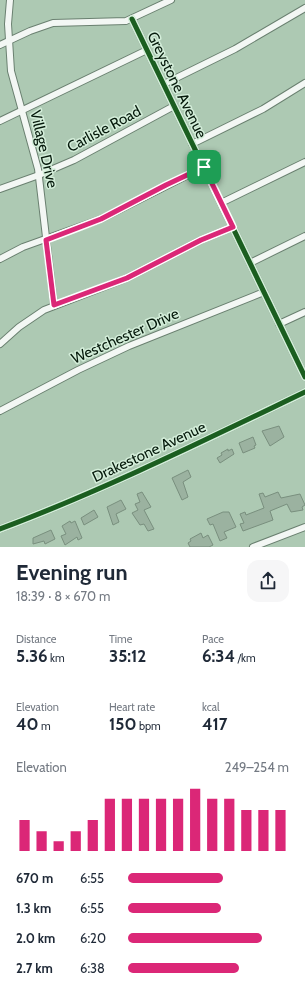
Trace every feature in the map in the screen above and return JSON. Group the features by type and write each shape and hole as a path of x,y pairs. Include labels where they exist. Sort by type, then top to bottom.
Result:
{"street":[{"name":"Village Drive","path":"10,0 8,41 11,71 38,176 54,305"},
{"path":"0,45 30,30 52,23 120,22 132,19 172,0"},
{"path":"164,84 235,49 305,8"},
{"name":"Greystone Avenue","path":"132,19 305,377"},
{"path":"0,121 147,50"},
{"path":"192,144 263,109 305,83"},
{"name":"Carlisle Road","path":"0,188 38,176 94,150 174,106"},
{"path":"221,203 305,162"},
{"path":"0,259 23,247 101,219 204,167"},
{"path":"0,344 27,320 54,305 127,278 201,240 233,227"},
{"path":"250,263 305,236"},
{"name":"Westchester Drive","path":"0,411 78,370 129,346 264,292"},
{"path":"279,324 305,312"},
{"name":"Drakestone Avenue","path":"0,529 70,502 305,392"},
{"path":"253,547 305,527"}],"building":[{"path":"279,426 284,437 270,446 262,431"},
{"path":"253,437 256,445 254,446 255,448 243,453 239,443"},
{"path":"228,449 228,451 232,449 234,454 220,463 217,458 222,455 221,453"},
{"path":"188,470 191,477 183,482 188,497 182,500 172,478"},
{"path":"142,492 151,507 144,510 154,529 148,531 144,524 140,525 132,513 138,510 135,504 140,502 137,494"},
{"path":"278,492 281,498 300,494 305,505 302,507 303,510 291,512 287,504 270,511 273,520 243,531 240,524 244,523 240,514 245,512 246,515 264,508 259,494 263,493 265,497"},
{"path":"121,500 126,509 116,514 119,522 113,525 107,507"},
{"path":"94,510 98,517 84,525 81,518"},
{"path":"223,512 229,512 236,527 224,532 227,538 220,541 213,524 210,525 207,519"},
{"path":"70,521 71,523 75,521 82,538 78,540 77,537 65,545 61,536 66,534 62,526"},
{"path":"51,530 55,539 45,544 44,541 33,544 33,538"},
{"path":"201,533 203,538 208,535 213,545 209,547 190,547 188,543 191,541 190,539"}],"cycle path":[{"path":"132,19 305,377"},
{"path":"0,529 116,481 305,392"}],"route":[{"path":"204,167 233,227 201,240 127,278 54,305 46,240 84,227 129,206 166,185 204,167"}]}
